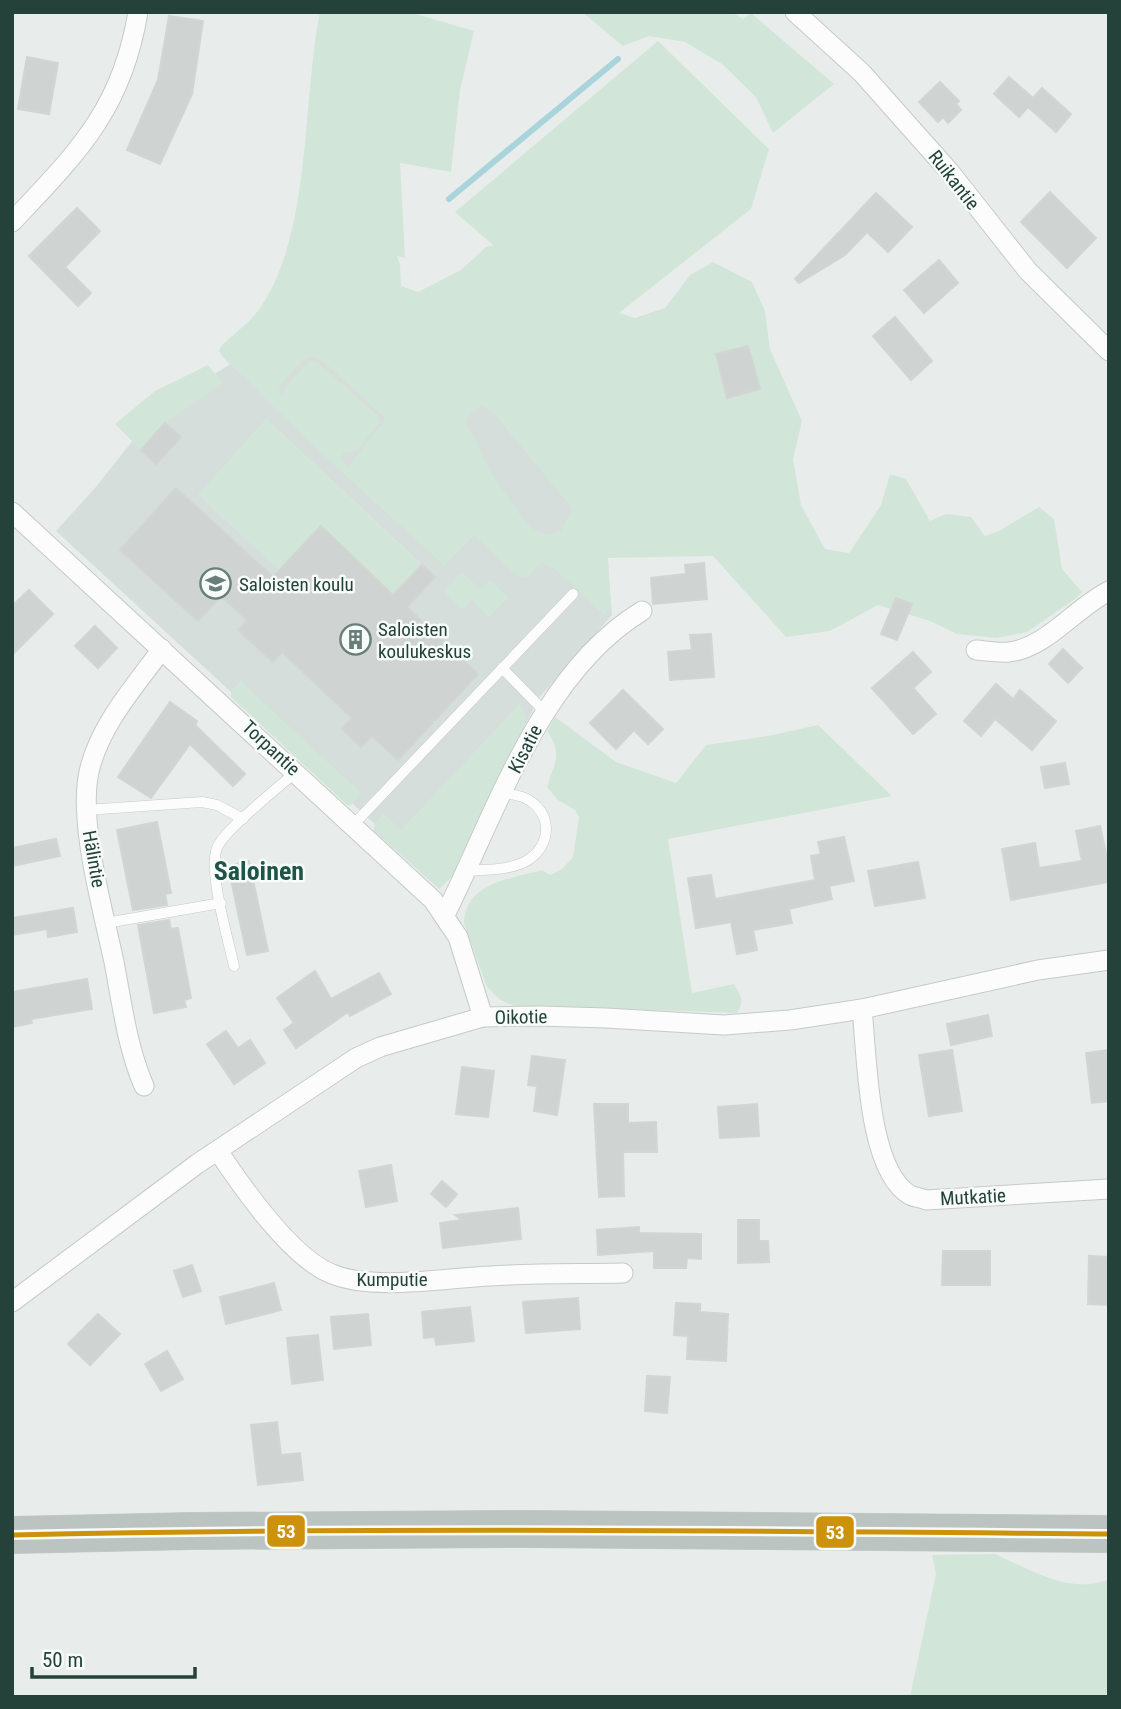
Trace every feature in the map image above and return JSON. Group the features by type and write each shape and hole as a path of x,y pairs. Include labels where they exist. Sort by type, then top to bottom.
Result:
{"highway":[{"path":"12,1535 512,1529 1109,1534"}],"street":[{"path":"12,222 83,145 107,108 125,69 138,12"},
{"name":"Ruikantie","path":"795,12 863,73 949,171 1028,271 1109,351"},
{"name":"Torpantie","path":"12,512 354,824 433,900 458,937 467,959 482,1017"},
{"path":"976,650 1009,652 1028,648 1042,640 1079,609 1109,591"},
{"name":"Kisatie","path":"445,915 544,711 607,636 642,611"},
{"name":"Hälintie","path":"144,1086 134,1057 86,810 89,771 103,736 120,707 162,649"},
{"name":"Oikotie","path":"12,1302 218,1151 356,1058 380,1047 482,1017 592,1017 724,1026 790,1020 862,1009 1038,971 1109,960"},
{"name":"Mutkatie","path":"862,1009 875,1132 892,1177 910,1195 926,1200 1109,1189"},
{"name":"Kumputie","path":"218,1151 255,1202 307,1259 346,1279 413,1281 623,1273"}],"lane":[{"path":"354,824 573,594"},
{"path":"502,668 544,711"},
{"path":"234,966 214,871 216,849 243,819 296,771"},
{"path":"468,870 517,865 537,853 543,845 547,826 535,805 527,799 503,793"},
{"path":"86,810 202,802 217,805 243,819"},
{"path":"106,923 221,903"}],"shaded area":[{"name":"Saloisten koulu","path":"325,287 499,402 607,558 612,615 538,699 442,886 56,531 95,488 157,410 256,348","holes":["266,419 435,577 375,640 289,560 280,570"]}],"green space":[{"path":"320,12 409,12 474,31 460,90 451,172 400,163 405,258 397,256 401,286 418,292 461,270 486,247 493,245 455,212 658,41 769,149 751,209 619,313 635,318 665,308 690,275 713,262 752,282 765,311 770,349 802,421 793,459 801,505 825,549 849,553 881,505 890,474 906,479 930,521 946,514 971,517 985,536 999,531 1039,507 1054,519 1062,569 1082,592 1027,632 996,638 957,634 930,621 878,605 830,631 786,637 713,556 608,558 611,606 604,615 556,570 542,562 526,577 518,577 474,535 444,565 347,477 219,351 260,308 277,277 289,242 303,165","holes":["314,356 324,362 385,420 347,468 341,458 344,452 355,451 379,425 378,416 317,362 310,361 285,388 282,397 278,386 299,364","481,405 493,412 573,509 561,531 549,535 535,531 524,521 489,470 473,435 465,425 468,416"]},
{"path":"582,12 732,12 743,19 751,13 834,84 773,133 756,97 722,64 685,42 649,36 623,46"},
{"path":"208,365 223,383 165,423 141,450 115,424 155,391"},
{"path":"266,419 422,565 408,579 421,592 406,607 321,526 279,570 198,495"},
{"path":"462,572 480,589 490,580 508,597 489,617 472,600 462,610 443,592"},
{"path":"240,681 361,793 351,805 347,805 231,697 231,692"},
{"path":"520,704 526,719 524,727 454,875 439,889 374,831 374,825 384,814 401,830"},
{"path":"555,717 616,762 676,783 706,745 818,725 892,796 668,839 692,993 734,984 741,998 737,1013 519,1008 500,1000 487,987 464,923 467,909 473,899 481,891 504,880 542,870 550,875 562,869 573,857 579,817 575,810 558,800 547,787 555,765 556,753 547,731"},
{"path":"995,1554 1065,1583 1095,1583 1109,1579 1109,1697 910,1697 936,1574 932,1555"}],"building":[{"path":"169,16 203,21 192,94 160,164 127,150 158,80"},
{"path":"27,57 58,63 49,114 18,109"},
{"path":"1009,77 1033,98 1042,88 1071,114 1056,132 1028,107 1019,117 994,94"},
{"path":"940,82 959,101 956,104 961,110 948,123 943,117 938,122 919,102"},
{"path":"1050,192 1096,238 1067,268 1021,222"},
{"path":"876,193 912,227 888,252 867,232 845,255 799,283 795,279"},
{"path":"77,208 100,231 65,267 91,293 78,306 29,256"},
{"path":"939,260 958,283 924,313 904,290"},
{"path":"895,317 932,361 911,380 873,336"},
{"path":"748,346 760,389 727,398 716,354"},
{"path":"165,423 181,437 156,464 141,450"},
{"name":"Saloisten koulukeskus","path":"176,488 273,577 321,526 393,595 422,565 435,577 407,607 478,674 398,760 372,736 361,747 342,729 352,718 282,652 273,662 238,630 247,620 221,596 198,621 120,550"},
{"path":"704,563 707,599 653,604 651,578 686,574 685,565"},
{"path":"29,590 53,614 12,655 12,606"},
{"path":"896,598 912,604 897,640 881,634"},
{"path":"95,626 117,648 98,668 75,646"},
{"path":"711,634 714,677 670,680 668,652 692,650 690,635"},
{"path":"1063,649 1082,668 1068,683 1049,664"},
{"path":"913,652 931,672 913,688 936,714 913,734 872,688"},
{"path":"996,684 1013,699 1020,690 1056,721 1032,750 995,719 981,736 964,721"},
{"path":"623,690 663,729 648,744 634,730 616,749 590,723"},
{"path":"170,702 197,721 195,725 245,774 233,786 190,744 151,798 118,777"},
{"path":"1065,763 1069,784 1045,788 1041,767"},
{"path":"157,822 171,893 165,894 167,905 133,910 117,830"},
{"path":"1100,826 1106,853 1109,852 1109,882 1011,900 1002,849 1035,843 1039,868 1082,861 1076,831"},
{"path":"844,837 854,881 829,886 832,899 789,909 792,923 753,930 757,950 737,954 731,922 696,928 688,878 711,875 715,899 815,880 811,856 821,854 818,842"},
{"path":"56,839 60,856 12,866 12,848"},
{"path":"249,861 268,951 247,955 228,866"},
{"path":"918,862 925,898 875,906 868,871"},
{"path":"73,908 77,932 48,937 47,929 12,935 12,918"},
{"path":"169,920 171,929 178,928 191,998 184,1000 186,1007 154,1013 138,925"},
{"path":"315,971 331,999 379,973 391,994 350,1016 348,1012 296,1048 284,1030 294,1023 277,998"},
{"path":"87,979 92,1009 31,1019 32,1023 12,1027 12,992"},
{"path":"988,1015 992,1036 951,1045 947,1024"},
{"path":"226,1031 238,1048 250,1040 265,1063 234,1084 207,1044"},
{"path":"952,1050 962,1111 929,1116 919,1055"},
{"path":"1109,1050 1109,1101 1092,1103 1086,1053"},
{"path":"532,1056 565,1060 557,1115 534,1111 537,1086 528,1085"},
{"path":"462,1067 494,1071 488,1117 456,1114"},
{"path":"594,1104 628,1104 628,1123 656,1122 657,1152 623,1152 624,1196 599,1197"},
{"path":"757,1104 759,1136 720,1138 718,1107"},
{"path":"391,1165 397,1201 366,1207 359,1171"},
{"path":"442,1181 457,1194 446,1207 431,1194"},
{"path":"518,1208 521,1239 443,1248 440,1223 462,1220 455,1215"},
{"path":"738,1220 759,1220 759,1241 768,1241 769,1262 738,1263"},
{"path":"639,1227 639,1233 701,1234 701,1259 687,1258 686,1268 654,1268 654,1251 598,1255 597,1230"},
{"path":"943,1251 990,1251 990,1285 942,1285"},
{"path":"1089,1256 1109,1257 1109,1305 1088,1304"},
{"path":"192,1265 201,1291 183,1297 174,1271"},
{"path":"274,1283 281,1310 226,1324 220,1297"},
{"path":"578,1298 580,1329 526,1333 523,1302"},
{"path":"676,1303 700,1304 700,1312 728,1314 726,1361 687,1359 688,1336 674,1335"},
{"path":"470,1307 474,1341 436,1345 435,1337 424,1338 422,1312"},
{"path":"98,1314 120,1334 90,1365 68,1344"},
{"path":"368,1314 371,1345 334,1349 331,1317"},
{"path":"318,1335 323,1380 292,1384 287,1338"},
{"path":"167,1351 183,1379 161,1391 145,1364"},
{"path":"647,1376 670,1377 667,1413 645,1411"},
{"path":"277,1422 281,1455 300,1453 303,1480 258,1485 251,1425"}],"waterway":[{"path":"449,199 618,59"}],"transit line":[{"name":"53","path":"12,1535 423,1530 1109,1534"}],"place":[{"name":"Saloisten koulu","path":"216,584"},
{"name":"Saloisten koulukeskus","path":"355,640"}],"district":[{"name":"Saloinen","path":"259,871"}]}
